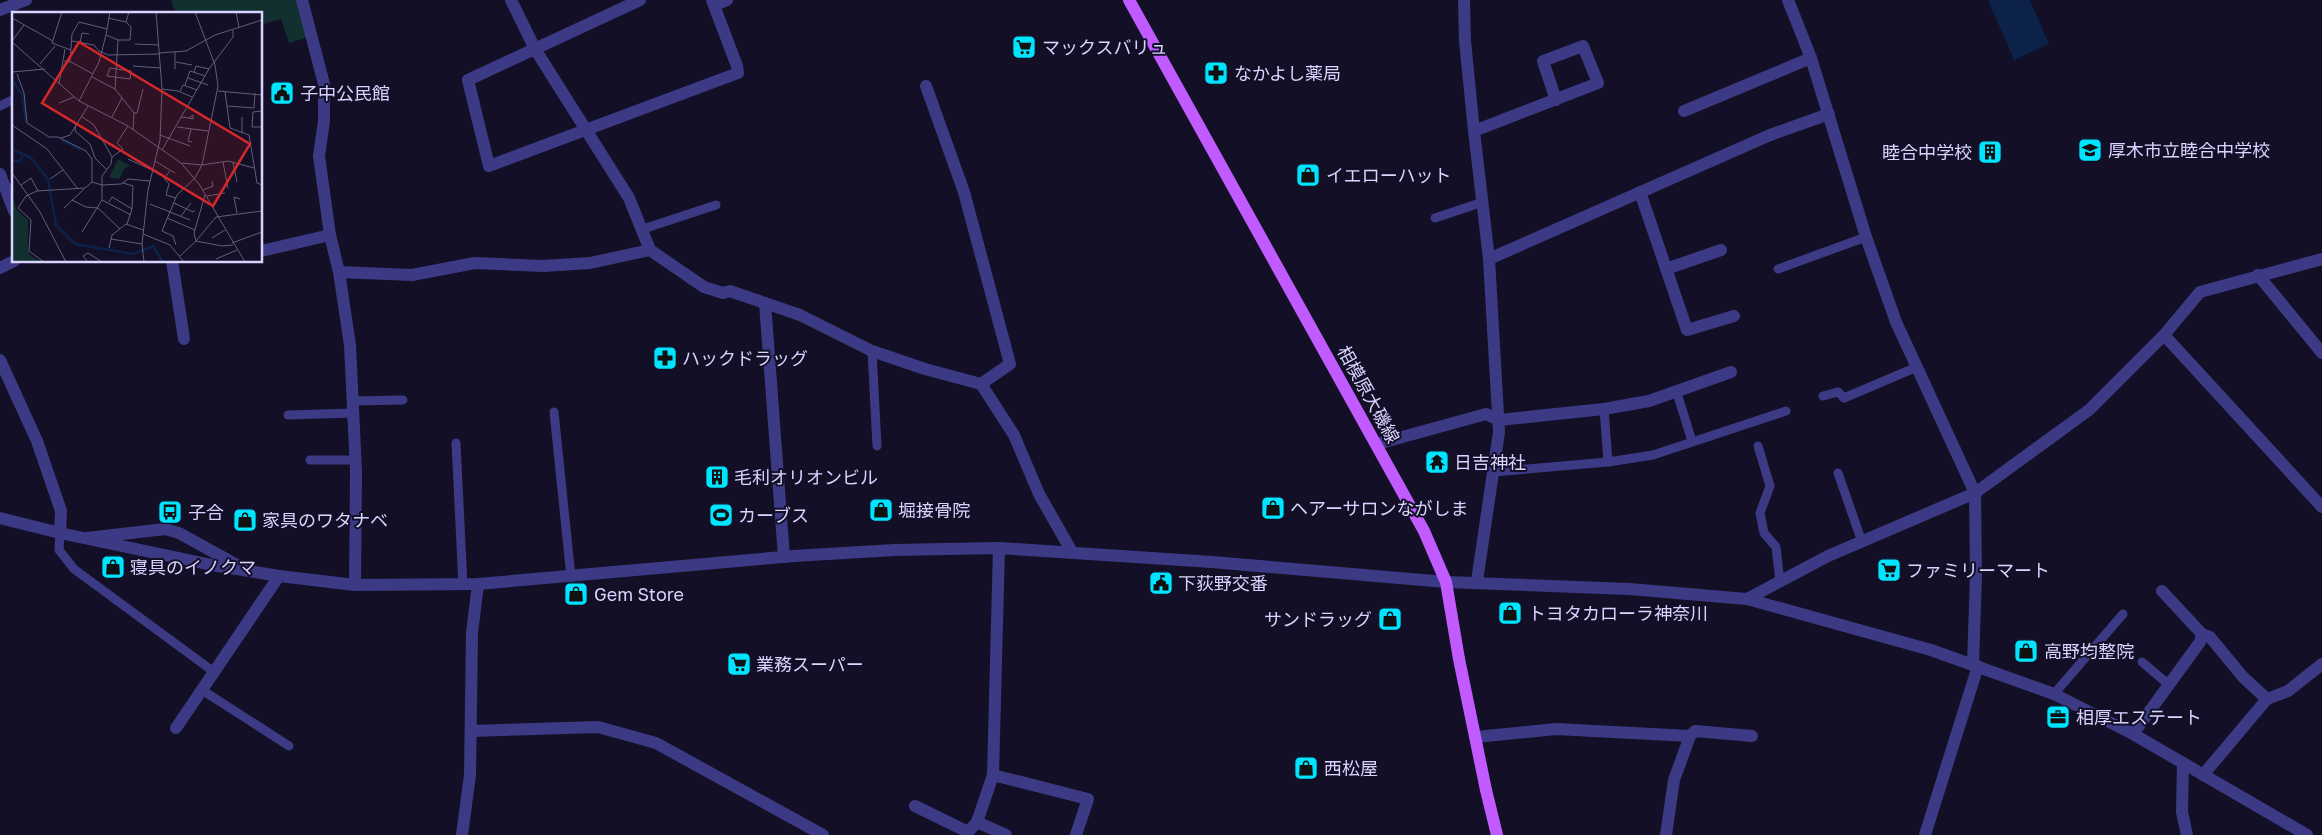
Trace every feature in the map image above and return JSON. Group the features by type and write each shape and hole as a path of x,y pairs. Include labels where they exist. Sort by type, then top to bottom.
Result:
{"main road":[{"name":"相模原大磯線","path":"1129,0 1424,531 1446,582 1459,659 1497,835"}],"street":[{"path":"0,10 23,0"},
{"path":"302,0 324,84 324,121 319,156 330,235 339,272 350,345 355,460 355,585"},
{"path":"511,0 534,49 629,198 650,250 704,287 723,293 730,291 800,315 872,351 925,369 981,384 1014,435 1039,494 1072,552"},
{"path":"640,0 468,80 489,166 738,73 738,66 714,2 727,0"},
{"path":"1464,0 1465,41 1489,259 1499,420 1499,432 1477,581"},
{"path":"1788,0 1811,58 1866,237 1896,322 1975,493 1976,665 1926,835"},
{"path":"1474,131 1556,100 1598,83 1583,46 1543,61 1556,100"},
{"path":"1684,111 1811,58"},
{"path":"926,86 964,192 1010,364 981,384"},
{"path":"1489,259 1770,135 1829,114"},
{"path":"0,174 12,207"},
{"path":"1640,192 1687,330 1719,326 1734,316"},
{"path":"262,251 330,235"},
{"path":"339,272 412,275 475,263 543,266 572,264 608,260 650,250"},
{"path":"1666,269 1704,250 1721,250"},
{"path":"1747,599 1828,556 1975,493 2089,410 2164,335 2200,292 2322,259"},
{"path":"0,268 12,262"},
{"path":"172,262 184,339"},
{"path":"2258,275 2321,349"},
{"path":"765,303 784,557"},
{"path":"2164,335 2322,507"},
{"path":"0,360 37,441 61,511 60,533"},
{"path":"1376,444 1486,414 1499,420 1604,409 1649,401 1731,372"},
{"path":"0,518 60,533 246,571 355,585 463,585 784,557 894,550 999,548 1072,552 1446,582 1477,581 1630,589 1747,599 1858,629 1976,665 2054,694 2133,734 2307,835"},
{"path":"84,538 165,529 180,533 246,571"},
{"path":"915,806 968,832 977,822 993,775 999,548"},
{"path":"176,728 279,576"},
{"path":"463,833 470,775 472,633 478,584"},
{"path":"2162,591 2202,634 2210,637 2243,676 2267,699"},
{"path":"2133,734 2200,642 2202,634"},
{"path":"2203,775 2267,699 2288,691 2322,664"},
{"path":"471,731 598,727 656,743 823,835"},
{"path":"1476,737 1556,729 1690,736"},
{"path":"1666,835 1674,780 1690,736 1695,732 1752,736"},
{"path":"2183,763 2182,812 2188,835"},
{"path":"993,775 1088,799 1076,835"},
{"path":"977,822 1006,835"}],"lane":[{"path":"0,106 12,101"},
{"path":"1435,218 1483,202"},
{"path":"643,229 716,205"},
{"path":"1778,270 1866,237"},
{"path":"872,351 878,446"},
{"path":"1823,396 1838,392 1844,398 1917,367"},
{"path":"1676,390 1692,441"},
{"path":"288,415 403,400"},
{"path":"1604,409 1608,462"},
{"path":"1493,472 1608,462 1653,455 1786,411"},
{"path":"554,412 571,577"},
{"path":"456,443 463,585"},
{"path":"1758,446 1770,486 1760,513 1764,533 1776,547 1780,582"},
{"path":"310,460 355,460"},
{"path":"1838,473 1862,542"},
{"path":"60,533 59,550 74,569 214,672"},
{"path":"2054,694 2123,614"},
{"path":"2142,662 2168,684"},
{"path":"202,690 289,746"}],"green space":[{"path":"171,0 298,0 308,37 289,43 281,19 262,25 262,12 175,12"}],"water":[{"path":"1988,0 2030,0 2049,44 2014,60"}],"place":[{"name":"マックスバリュ","path":"1024,47"},
{"name":"なかよし薬局","path":"1216,73"},
{"name":"子中公民館","path":"282,93"},
{"name":"厚木市立睦合中学校","path":"2090,150"},
{"name":"睦合中学校","path":"1990,152"},
{"name":"イエローハット","path":"1308,175"},
{"name":"ハックドラッグ","path":"665,358"},
{"name":"日吉神社","path":"1437,462"},
{"name":"毛利オリオンビル","path":"717,477"},
{"name":"ヘアーサロンながしま","path":"1273,508"},
{"name":"堀接骨院","path":"881,510"},
{"name":"子合","path":"170,512"},
{"name":"カーブス","path":"721,515"},
{"name":"家具のワタナベ","path":"245,520"},
{"name":"寝具のイノクマ","path":"113,567"},
{"name":"ファミリーマート","path":"1889,570"},
{"name":"下荻野交番","path":"1161,583"},
{"name":"Gem Store","path":"576,594"},
{"name":"トヨタカローラ神奈川","path":"1510,613"},
{"name":"サンドラッグ","path":"1390,619"},
{"name":"高野均整院","path":"2026,651"},
{"name":"業務スーパー","path":"739,664"},
{"name":"相厚エステート","path":"2058,717"},
{"name":"西松屋","path":"1306,768"}]}
